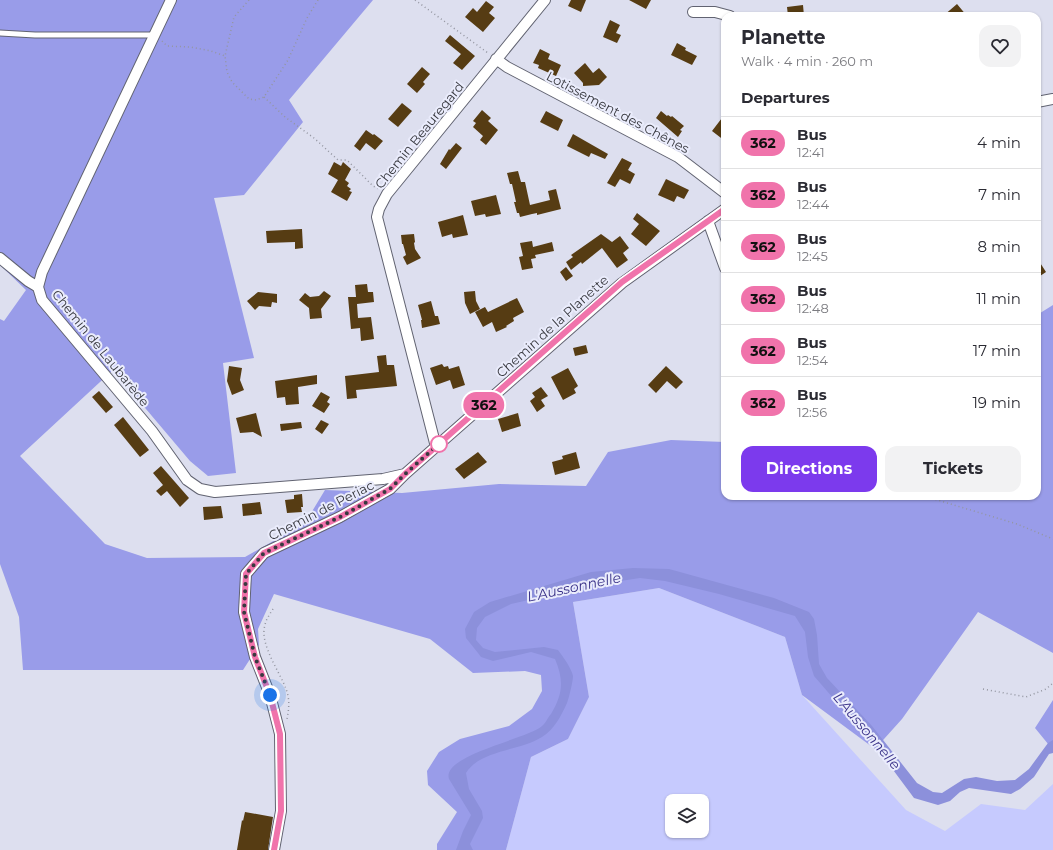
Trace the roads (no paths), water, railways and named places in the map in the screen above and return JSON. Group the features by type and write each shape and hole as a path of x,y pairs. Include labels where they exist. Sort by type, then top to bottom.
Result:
{"street":[{"name":"Chemin de Laubarède","path":"171,0 42,272 38,287 42,300 152,431 187,480 200,489 215,492 230,491 383,479 405,474"},
{"name":"Chemin Beauregard","path":"436,447 377,217 379,209 387,194 545,0"},
{"path":"693,12 715,12 721,14"},
{"name":"Lotissement des Chênes","path":"496,59 507,67 678,157 721,190"},
{"path":"1041,101 1053,99"},
{"name":"Chemin de la Planette","path":"405,474 622,282 721,212"},
{"path":"708,221 721,257"},
{"path":"0,258 28,281 38,287"},
{"name":"Chemin de Periac","path":"274,850 281,811 280,734 270,695 255,657 244,612 246,574 264,553 340,517 390,489 405,474"}],"lane":[{"path":"0,33 35,35 155,35"}],"water":[{"name":"L'Aussonnelle","path":"633,568 669,569 774,598 809,612 814,619 817,635 819,664 827,678 872,726 917,783 933,792 942,793 964,779 976,777 997,781 1015,780 1029,769 1048,743 1053,740 1053,753 1049,754 1034,777 1020,789 1011,794 969,788 960,792 950,801 938,805 914,798 879,751 814,676 808,657 805,632 795,616 719,594 665,581 640,578 594,585 511,604 485,617 477,628 476,640 483,648 495,652 544,647 558,650 571,669 573,678 565,708 550,731 533,742 490,755 472,765 466,773 469,789 482,811 483,818 470,844 473,850 456,850 471,815 449,779 450,770 458,762 471,755 534,731 542,726 555,707 561,687 560,674 555,659 531,652 493,661 481,657 466,638 465,629 474,612 490,602 591,572"}]}
